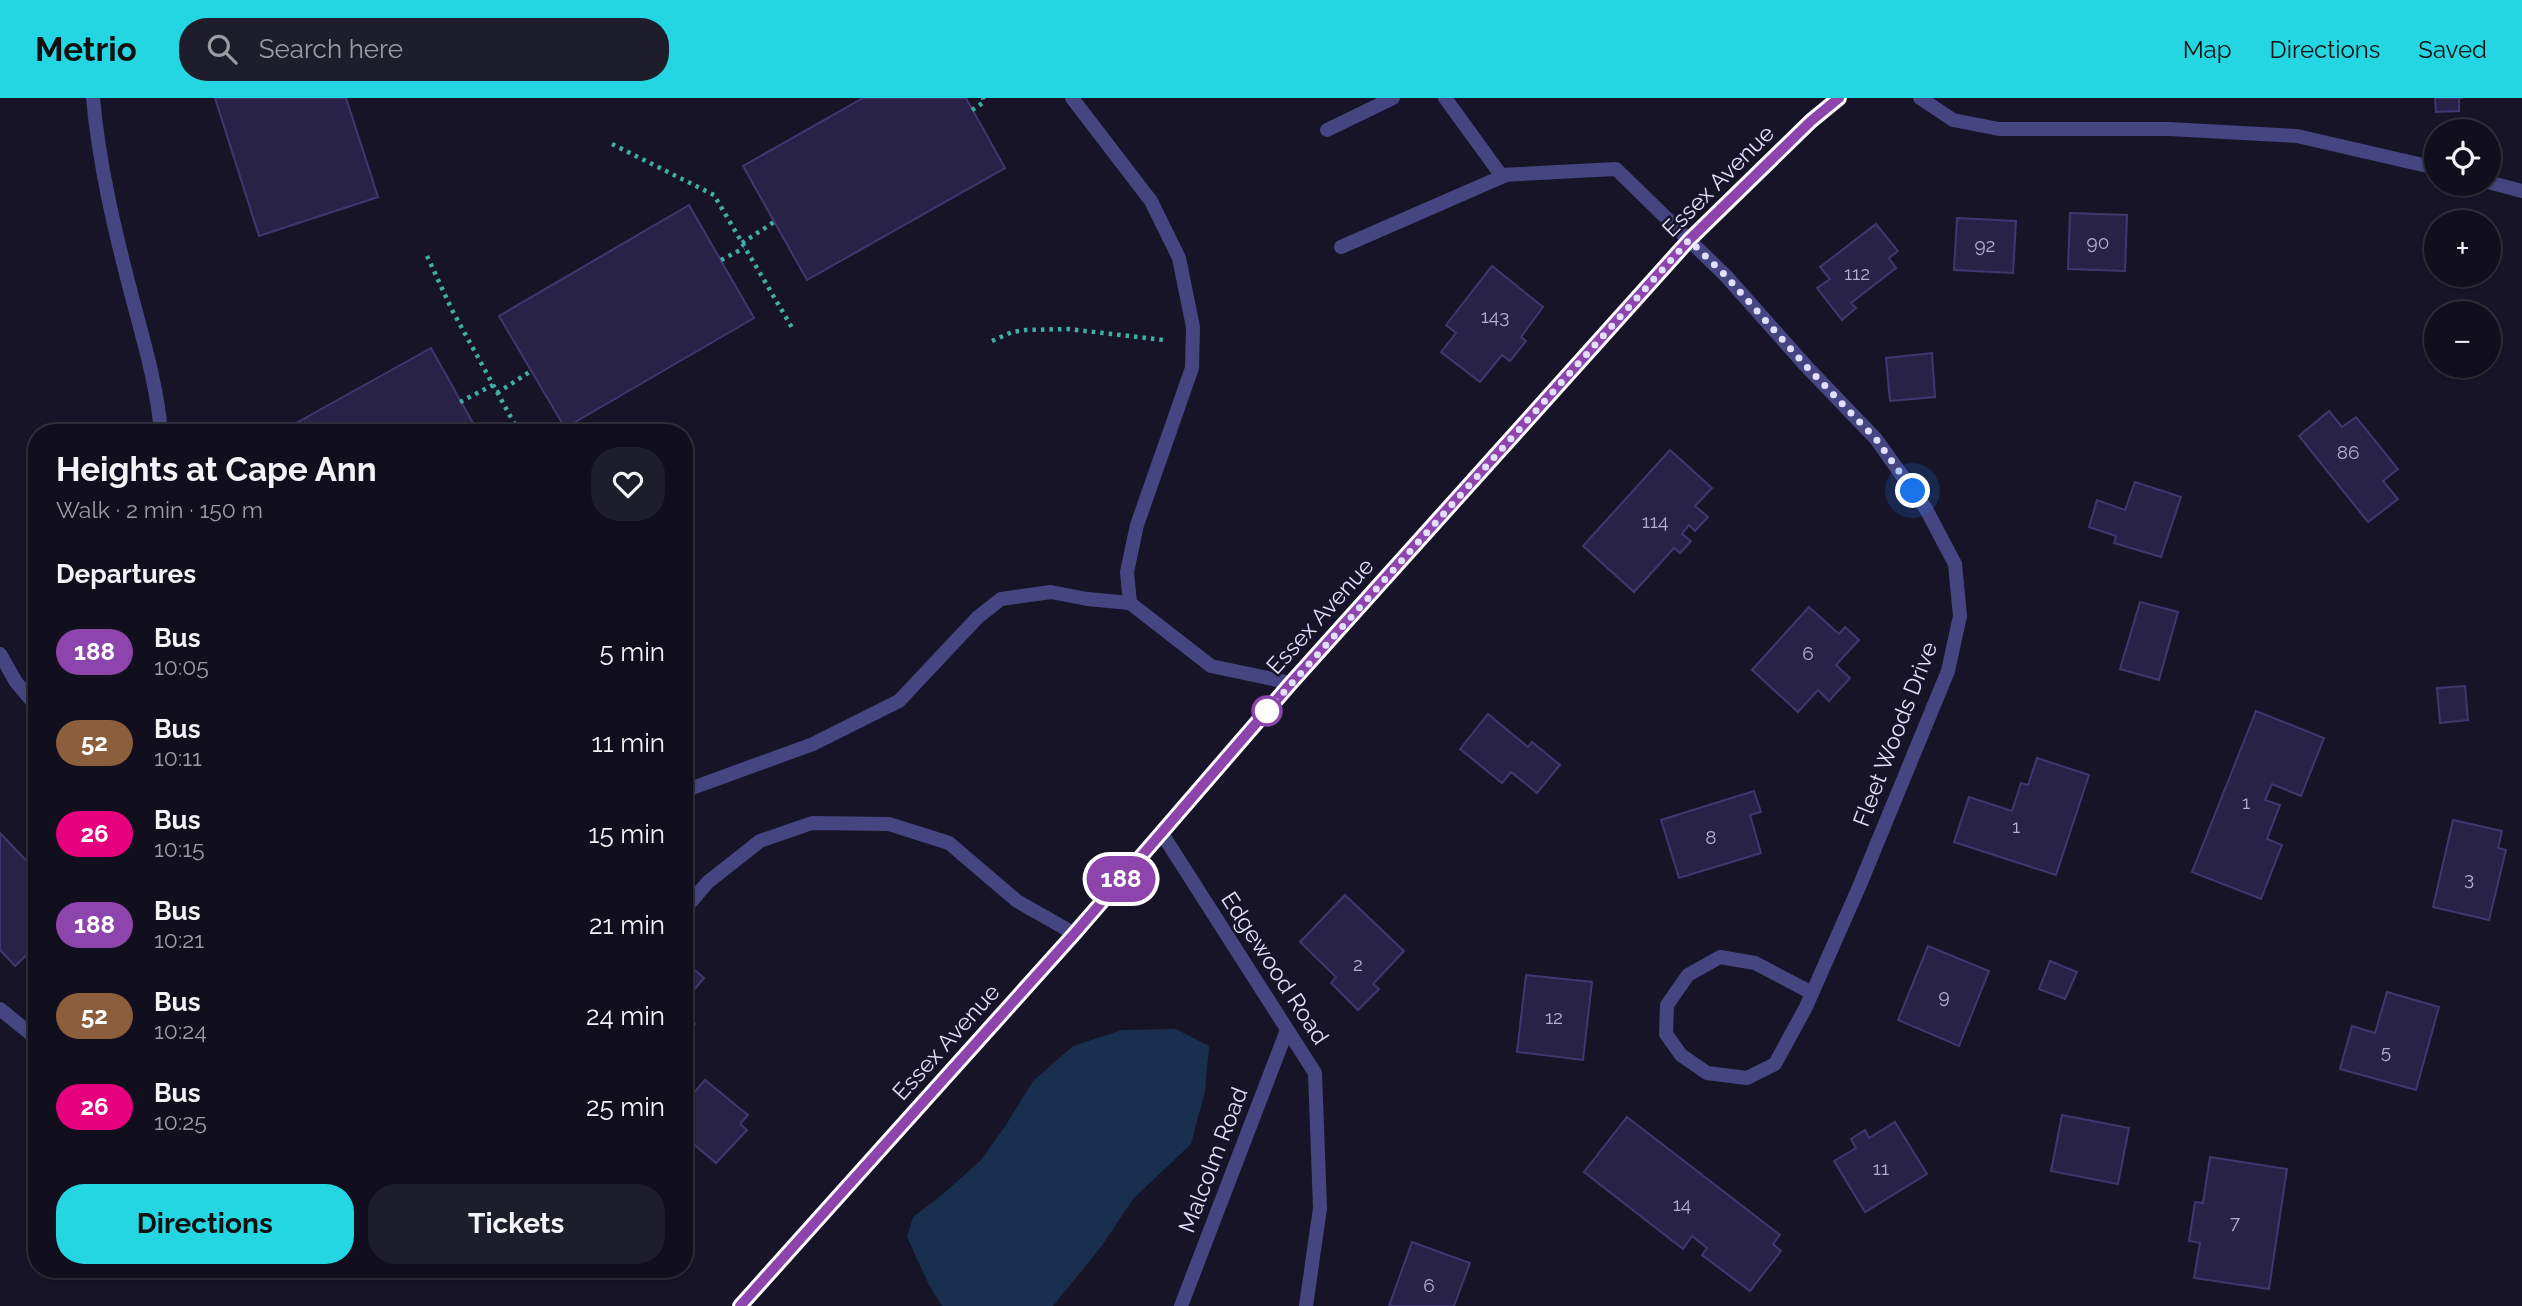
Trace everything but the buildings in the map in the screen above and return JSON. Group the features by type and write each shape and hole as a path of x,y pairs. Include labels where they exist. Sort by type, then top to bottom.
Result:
{"street":[{"path":"93,98 98,142 122,258 158,400 160,424"},
{"path":"1072,98 1151,201 1180,258 1193,327 1192,368 1137,525 1127,572 1130,603"},
{"path":"1327,130 1393,98"},
{"path":"1445,98 1501,175 1506,175"},
{"name":"Essex Avenue","path":"740,1306 1074,934 1291,683 1689,240 1811,121 1839,98"},
{"path":"1920,98 1954,120 1999,129 2169,129 2297,136 2424,165"},
{"name":"Fleet Woods Drive","path":"1506,175 1616,169 1726,276 1876,439 1926,509 1955,564 1960,616 1948,671 1864,876 1812,993 1775,1064 1746,1078 1707,1073 1681,1055 1666,1034 1667,1005 1688,975 1720,957 1755,963 1812,993"},
{"path":"1341,247 1506,175"},
{"path":"2501,185 2522,191"},
{"path":"693,788 813,744 899,701 978,617 1001,599 1051,592 1130,603 1212,666 1291,683"},
{"path":"0,654 16,682 28,696"},
{"path":"693,900 708,882 760,841 812,823 889,824 949,843 1017,901 1074,934"},
{"name":"Edgewood Road","path":"1161,832 1315,1073 1320,1208 1306,1306"},
{"path":"0,1009 28,1032"},
{"name":"Malcolm Road","path":"1181,1306 1287,1030"}],"path":[{"path":"972,110 984,102 983,98"},
{"path":"612,144 714,195 794,331"},
{"path":"721,260 774,222"},
{"path":"427,256 452,310 514,424"},
{"path":"992,341 1012,332 1068,329 1192,345"},
{"path":"497,393 531,371"},
{"path":"460,402 493,385"}],"water":[{"path":"1176,1029 1209,1046 1205,1091 1191,1144 1133,1199 1101,1247 1053,1306 942,1306 907,1237 913,1217 981,1160 1033,1081 1073,1046 1122,1030"}],"bus line":[{"name":"188","path":"740,1306 1074,934 1291,683 1689,240 1811,121 1839,98"}],"route":[{"path":"1267,711 1689,240 1726,276 1876,439 1913,491"}]}
